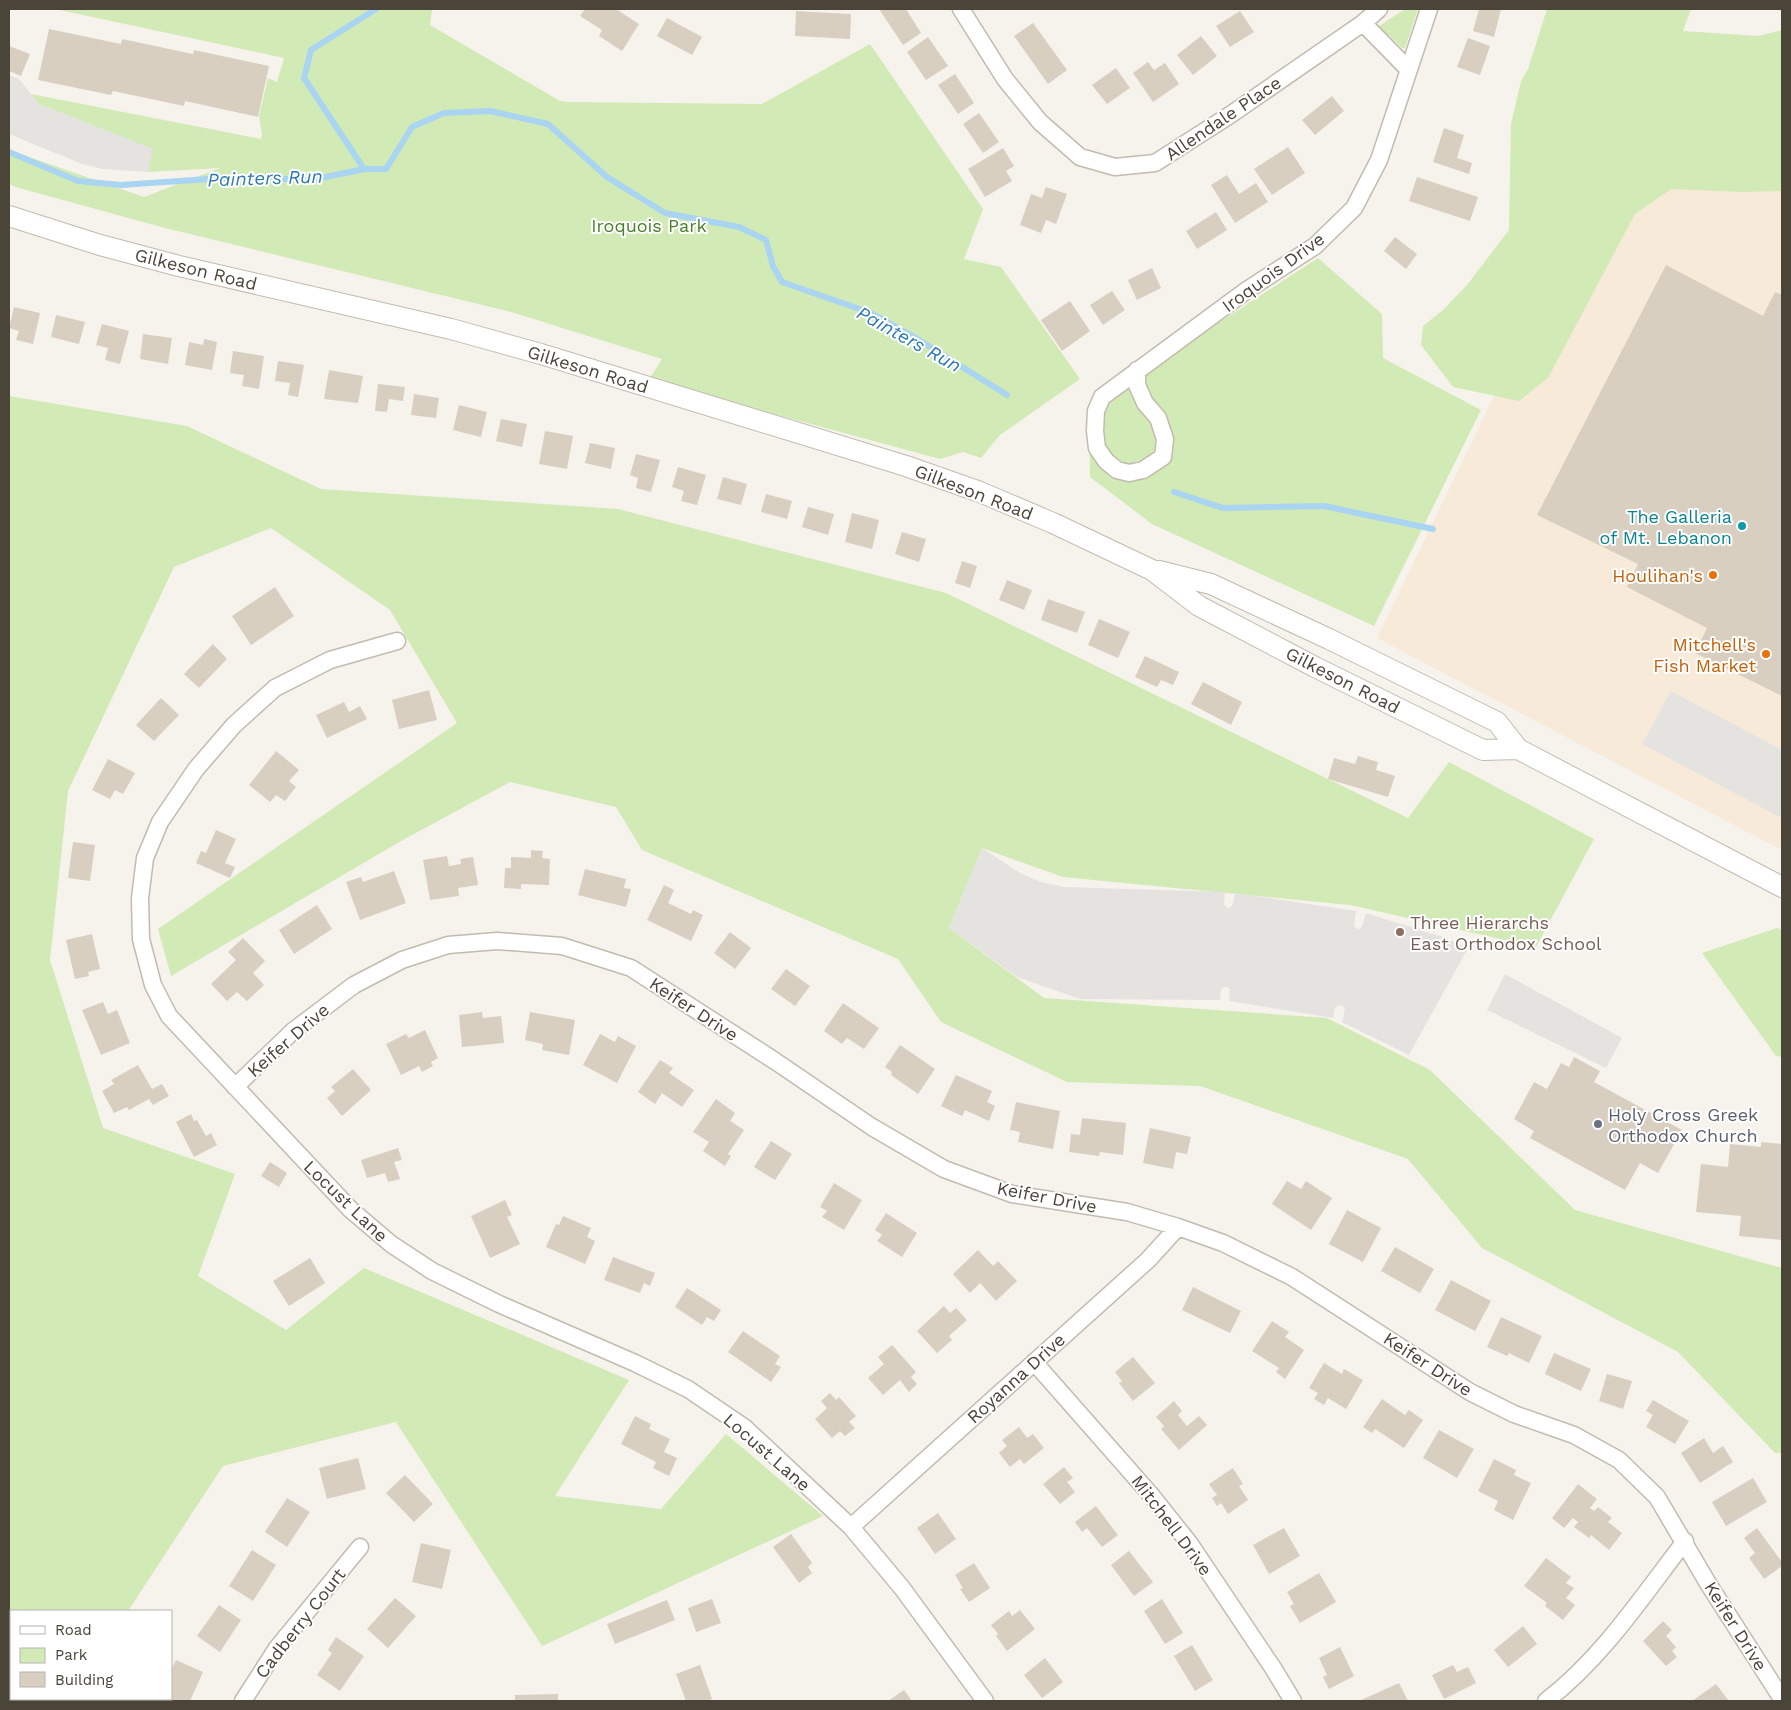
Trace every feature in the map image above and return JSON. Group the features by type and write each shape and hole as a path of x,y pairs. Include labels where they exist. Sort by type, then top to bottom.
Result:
{"street":[{"name":"Allendale Place","path":"961,9 1005,78 1040,122 1080,157 1115,167 1155,163 1230,115 1364,23 1379,9"},
{"name":"Iroquois Drive","path":"1138,370 1137,384 1145,403 1158,418 1165,439 1163,457 1143,470 1129,473 1117,470 1106,461 1097,448 1095,431 1096,411 1102,397 1138,370 1248,290 1315,246 1354,208 1379,160 1429,9"},
{"path":"1364,23 1408,69"},
{"name":"Gilkeson Road","path":"9,216 100,245 170,264 460,331 541,354 906,466 980,492 1053,522 1152,570 1199,606 1315,667 1474,746 1483,750 1518,748"},
{"name":"Gilkeson Road","path":"1152,570 1211,584 1329,639 1497,722 1518,748 1782,887"},
{"name":"Locust Lane","path":"397,641 330,660 275,688 234,725 196,769 160,822 145,858 140,898 141,939 153,984 169,1016 350,1210 391,1244 432,1271 491,1300 635,1363 688,1389 744,1427 851,1527 902,1588 985,1701"},
{"name":"Keifer Drive","path":"235,1087 294,1032 354,985 402,960 448,945 497,941 562,946 631,968 872,1128 944,1169 1012,1194 1127,1212 1223,1243 1292,1277 1470,1392 1514,1414 1574,1435 1619,1460 1657,1497 1709,1585 1782,1699"},
{"name":"Royanna Drive","path":"851,1527 1148,1260 1178,1227"},
{"name":"Mitchell Drive","path":"1034,1362 1151,1495 1190,1544 1293,1701"},
{"path":"1546,1701 1560,1690 1612,1636 1684,1541"},
{"name":"Cadberry Court","path":"243,1701 277,1648 360,1547"}],"shaded area":[{"path":"1651,72 1782,131 1782,850 1377,638"},
{"path":"9,75 19,79 39,104 153,149 148,172 102,169 82,164 9,134"},
{"path":"1671,691 1782,750 1782,818 1642,744"},
{"path":"982,848 1020,873 1041,882 1064,887 1225,892 1224,904 1227,908 1233,904 1235,893 1356,911 1354,925 1356,928 1360,929 1362,926 1366,913 1446,938 1468,948 1409,1055 1342,1022 1345,1010 1343,1006 1339,1005 1335,1008 1333,1018 1229,1001 1230,990 1228,987 1221,989 1220,1000 1080,999 1017,977 949,928"},
{"path":"1505,974 1622,1038 1606,1068 1487,1010"}],"green space":[{"name":"Iroquois Park","path":"55,9 432,9 430,25 560,101 568,102 762,104 870,44 983,209 964,259 1001,267 1080,379 1000,435 981,458 963,452 940,459 649,380 662,359 511,312 165,228 19,188 9,184 9,150 144,197 220,168 148,172 152,149 39,104 31,94 261,139 259,116 268,78 277,82 284,58"},
{"path":"1405,9 1418,9 1405,48 1402,48 1389,35 1379,32 1378,27"},
{"path":"1547,9 1691,9 1683,31 1758,36 1782,30 1782,191 1743,192 1671,189 1635,214 1548,378 1519,401 1453,387 1421,345 1423,326 1443,310 1467,285 1509,230 1511,124 1521,81 1528,69"},
{"path":"1318,258 1382,314 1383,358 1481,410 1374,626 1152,524 1090,477 1089,407"},
{"path":"9,396 187,426 321,489 618,509 946,593 1408,818 1449,762 1594,839 1536,947 1350,905 1063,877 982,848 949,928 1044,998 1327,1018 1430,1070 1575,1210 1782,1268 1782,1453 1775,1453 1678,1352 1482,1248 1408,1159 1200,1086 1067,1082 941,1022 898,959 642,850 616,807 510,782 401,841 171,976 158,929 457,723 390,610 271,528 174,567 68,791 50,960 103,1128 235,1174 198,1276 286,1330 364,1268 629,1380 555,1496 661,1509 726,1434 823,1516 542,1646 396,1422 223,1466 129,1610 10,1610 10,1700 91,1701 9,1701"},
{"path":"1777,928 1782,930 1782,1057 1776,1056 1702,953"}],"building":[{"path":"585,9 616,9 639,24 622,51 599,36 602,30 580,16"},
{"path":"879,9 906,9 921,33 903,45"},
{"path":"1479,9 1501,9 1494,37 1473,31"},
{"path":"796,11 851,14 850,39 795,36"},
{"path":"1240,11 1254,32 1230,47 1216,26"},
{"path":"667,18 702,37 692,55 657,36"},
{"path":"1033,23 1067,70 1048,84 1014,36"},
{"path":"49,29 121,44 122,39 193,54 194,50 269,66 258,117 185,101 184,106 113,91 111,95 38,80"},
{"path":"1201,36 1217,56 1193,75 1177,55"},
{"path":"928,37 948,66 926,80 907,52"},
{"path":"1468,38 1490,46 1480,75 1457,67"},
{"path":"9,46 30,54 21,76 9,71"},
{"path":"1148,62 1154,70 1165,63 1179,84 1153,102 1133,73"},
{"path":"1116,68 1130,88 1107,104 1092,85"},
{"path":"955,74 974,103 958,114 938,85"},
{"path":"1332,96 1344,111 1315,135 1302,120"},
{"path":"979,113 999,142 983,153 963,124"},
{"path":"1444,128 1464,135 1457,158 1472,163 1469,174 1433,162"},
{"path":"1288,147 1305,173 1272,195 1254,169"},
{"path":"1003,148 1014,166 1006,171 1012,181 985,197 968,169"},
{"path":"1227,175 1239,194 1256,183 1268,202 1235,223 1211,185"},
{"path":"1417,177 1478,197 1470,221 1409,201"},
{"path":"1046,187 1067,194 1056,224 1046,220 1041,233 1020,225 1031,194 1042,198"},
{"path":"1216,212 1227,230 1197,249 1186,231"},
{"path":"1395,237 1417,254 1406,269 1384,251"},
{"path":"1666,265 1763,316 1775,292 1782,295 1782,696 1695,653 1707,628 1627,587 1638,564 1537,515"},
{"path":"1152,268 1161,288 1137,300 1128,280"},
{"path":"1112,291 1125,310 1103,325 1090,305"},
{"path":"1070,301 1090,331 1062,351 1041,320"},
{"path":"14,307 40,313 33,344 16,340 19,331 9,328"},
{"path":"56,315 85,322 79,344 51,337"},
{"path":"102,324 129,331 120,364 105,360 108,348 96,345"},
{"path":"143,334 172,338 168,364 140,359"},
{"path":"204,339 217,342 212,370 185,365 189,342 203,345"},
{"path":"233,351 264,356 259,389 242,386 244,375 230,373"},
{"path":"278,361 304,365 298,397 288,395 290,383 275,381"},
{"path":"329,370 363,376 358,403 324,399"},
{"path":"378,384 405,387 403,401 389,399 387,412 375,411"},
{"path":"414,394 439,398 436,418 411,415"},
{"path":"459,405 487,412 481,437 453,430"},
{"path":"501,419 527,424 522,447 496,441"},
{"path":"545,431 573,436 567,469 539,464"},
{"path":"590,443 615,448 611,469 585,463"},
{"path":"636,454 660,460 651,492 636,488 638,478 630,475"},
{"path":"678,467 706,475 697,505 681,501 684,491 672,487"},
{"path":"723,477 747,484 741,505 717,499"},
{"path":"766,494 792,501 787,519 761,512"},
{"path":"808,507 834,514 828,535 802,527"},
{"path":"852,513 879,520 872,549 845,542"},
{"path":"902,532 926,539 919,562 895,554"},
{"path":"962,561 977,566 970,588 955,583"},
{"path":"1007,580 1032,590 1024,610 999,600"},
{"path":"275,587 294,616 251,645 232,616"},
{"path":"1048,599 1085,612 1077,633 1041,620"},
{"path":"1099,619 1130,632 1118,658 1088,645"},
{"path":"213,644 227,659 199,688 184,674"},
{"path":"1145,656 1179,672 1173,685 1161,680 1157,687 1135,677"},
{"path":"1203,682 1242,702 1231,725 1191,704"},
{"path":"429,690 437,720 399,729 392,700"},
{"path":"161,698 179,715 154,741 136,725"},
{"path":"344,702 349,712 360,706 367,719 327,738 316,715"},
{"path":"276,751 299,770 289,781 296,787 285,801 276,795 270,802 249,785"},
{"path":"1358,756 1378,762 1376,770 1395,776 1388,797 1328,779 1334,758 1355,764"},
{"path":"108,759 135,773 123,794 115,790 110,799 92,790"},
{"path":"216,830 236,839 225,863 235,867 230,878 196,863 201,851 206,853"},
{"path":"73,842 95,845 90,881 68,878"},
{"path":"531,850 543,851 542,858 550,859 549,885 521,884 521,889 504,888 505,868 511,868 511,857 531,858"},
{"path":"447,856 449,866 461,864 460,859 473,857 478,885 458,888 459,896 430,900 423,860"},
{"path":"585,869 626,879 624,888 631,889 626,907 578,895"},
{"path":"394,871 406,903 360,920 346,882 361,877 363,882"},
{"path":"664,885 674,890 668,903 691,914 693,910 703,915 691,941 647,920"},
{"path":"317,905 332,929 294,954 279,930"},
{"path":"730,932 751,948 735,969 714,953"},
{"path":"92,934 100,969 88,972 89,976 75,979 66,940"},
{"path":"243,938 265,961 253,973 264,985 247,1001 237,992 227,1001 211,984 236,960 228,952"},
{"path":"786,969 810,986 795,1006 771,989"},
{"path":"103,1002 108,1014 117,1010 130,1043 101,1055 82,1010"},
{"path":"843,1003 879,1028 864,1049 847,1038 842,1044 824,1031"},
{"path":"482,1012 483,1018 501,1016 504,1043 462,1047 459,1015"},
{"path":"530,1012 575,1020 569,1055 542,1050 543,1044 525,1040"},
{"path":"425,1030 438,1058 431,1062 433,1066 422,1072 419,1066 401,1075 386,1044 406,1034 409,1038"},
{"path":"600,1034 615,1042 618,1036 636,1046 617,1083 583,1065"},
{"path":"900,1045 935,1069 918,1094 891,1075 892,1072 885,1067"},
{"name":"Holy Cross Greek Orthodox Church","path":"1574,1057 1600,1071 1594,1082 1682,1130 1658,1173 1640,1163 1625,1190 1530,1138 1534,1131 1514,1119 1534,1082 1547,1089 1561,1063 1569,1067"},
{"path":"660,1060 673,1068 669,1073 694,1090 682,1107 662,1093 655,1104 638,1092"},
{"path":"138,1065 152,1089 162,1084 169,1096 153,1105 149,1099 129,1110 127,1107 114,1113 102,1091 114,1084 111,1080"},
{"path":"353,1069 371,1090 342,1116 327,1098 335,1091 331,1087"},
{"path":"956,1075 992,1091 987,1102 995,1106 989,1121 965,1110 962,1116 941,1106"},
{"path":"716,1099 735,1113 730,1121 744,1130 728,1154 731,1156 725,1166 703,1151 709,1142 693,1132"},
{"path":"1016,1102 1060,1111 1053,1149 1018,1142 1020,1132 1010,1130"},
{"path":"191,1114 194,1121 197,1120 206,1136 211,1133 217,1145 194,1157 176,1122"},
{"path":"1082,1118 1126,1123 1123,1155 1100,1152 1099,1156 1069,1152 1071,1134 1080,1135"},
{"path":"1150,1128 1191,1137 1187,1154 1176,1152 1173,1169 1143,1163"},
{"path":"771,1141 792,1154 775,1180 754,1167"},
{"path":"1761,1142 1782,1144 1782,1240 1739,1236 1741,1216 1696,1212 1701,1164 1728,1167 1730,1144 1761,1147"},
{"path":"398,1148 402,1160 394,1162 400,1179 388,1182 385,1173 367,1178 361,1160"},
{"path":"270,1162 287,1173 279,1187 261,1176"},
{"path":"1287,1181 1301,1189 1306,1181 1332,1198 1311,1230 1272,1204"},
{"path":"834,1183 862,1200 844,1230 822,1217 827,1211 820,1207"},
{"path":"505,1200 512,1215 507,1217 520,1244 490,1258 471,1216"},
{"path":"1347,1210 1381,1228 1363,1262 1329,1244"},
{"path":"886,1213 917,1233 902,1257 877,1241 882,1235 875,1230"},
{"path":"563,1216 591,1228 587,1237 595,1241 585,1264 546,1247 556,1224 559,1225"},
{"path":"1395,1247 1434,1269 1420,1293 1381,1271"},
{"path":"978,1250 993,1266 998,1261 1017,1281 996,1301 980,1283 970,1293 953,1274"},
{"path":"613,1257 655,1273 650,1286 644,1283 640,1293 604,1280"},
{"path":"310,1258 325,1283 289,1306 273,1281"},
{"path":"1451,1280 1491,1301 1475,1331 1435,1310"},
{"path":"1193,1287 1241,1311 1230,1333 1182,1310"},
{"path":"687,1288 721,1310 714,1321 707,1317 702,1325 675,1307"},
{"path":"944,1306 950,1313 956,1308 967,1320 949,1336 952,1340 937,1353 917,1331"},
{"path":"1501,1317 1542,1336 1529,1363 1509,1353 1507,1356 1487,1347"},
{"path":"1272,1321 1289,1332 1285,1337 1304,1350 1285,1379 1276,1372 1279,1368 1252,1351"},
{"path":"743,1331 780,1356 775,1364 781,1367 771,1382 728,1352"},
{"path":"892,1345 916,1372 911,1377 917,1384 909,1392 900,1380 883,1395 868,1378 884,1364 878,1357"},
{"path":"1554,1353 1591,1369 1581,1391 1545,1374"},
{"path":"1133,1357 1155,1383 1133,1401 1119,1383 1122,1381 1115,1372"},
{"path":"1324,1363 1342,1374 1344,1369 1363,1380 1346,1409 1328,1398 1324,1405 1314,1399 1318,1393 1309,1388"},
{"path":"1607,1374 1632,1381 1623,1409 1599,1401"},
{"path":"830,1393 836,1400 839,1397 856,1416 849,1422 855,1428 845,1436 840,1431 832,1438 815,1419 827,1408 821,1401"},
{"path":"1382,1399 1405,1415 1409,1410 1423,1420 1404,1448 1375,1429 1372,1433 1363,1427"},
{"path":"1653,1400 1689,1421 1675,1444 1646,1427 1653,1415 1646,1411"},
{"path":"1174,1401 1182,1411 1178,1415 1187,1426 1199,1416 1207,1425 1179,1450 1161,1429 1164,1426 1156,1417"},
{"path":"635,1416 651,1424 649,1429 670,1439 664,1452 677,1458 669,1476 653,1468 656,1462 621,1444"},
{"path":"1019,1427 1027,1438 1033,1434 1044,1448 1024,1464 1020,1459 1010,1467 999,1453 1007,1446 1002,1440"},
{"path":"1439,1430 1474,1449 1457,1478 1423,1458"},
{"path":"1704,1438 1713,1453 1723,1446 1733,1462 1700,1483 1681,1453"},
{"path":"358,1458 366,1489 327,1499 319,1468"},
{"path":"1494,1459 1516,1470 1514,1475 1531,1483 1513,1520 1494,1510 1498,1501 1478,1491"},
{"path":"1064,1467 1073,1478 1067,1482 1075,1492 1060,1504 1043,1484"},
{"path":"1233,1468 1243,1484 1239,1486 1248,1500 1228,1514 1221,1503 1217,1506 1212,1498 1217,1495 1209,1484"},
{"path":"405,1475 433,1504 414,1522 386,1493"},
{"path":"1753,1478 1767,1502 1726,1526 1712,1502"},
{"path":"1578,1484 1597,1499 1590,1508 1594,1511 1598,1507 1612,1518 1608,1522 1622,1533 1609,1550 1591,1535 1589,1538 1574,1527 1578,1522 1573,1518 1564,1528 1552,1518"},
{"path":"287,1498 310,1512 287,1547 265,1532"},
{"path":"1096,1506 1118,1535 1102,1547 1087,1528 1082,1532 1075,1522"},
{"path":"938,1513 956,1539 935,1554 917,1528"},
{"path":"1284,1528 1300,1556 1269,1574 1253,1545"},
{"path":"1757,1528 1782,1562 1782,1566 1764,1579 1749,1558 1755,1553 1744,1538"},
{"path":"791,1534 812,1563 808,1567 812,1573 799,1583 773,1547"},
{"path":"421,1543 451,1550 442,1589 412,1582"},
{"path":"252,1550 276,1565 253,1601 229,1586"},
{"path":"1129,1551 1153,1582 1134,1596 1111,1565"},
{"path":"1546,1558 1571,1577 1566,1583 1574,1588 1566,1598 1575,1605 1563,1620 1545,1606 1547,1603 1524,1586"},
{"path":"974,1563 990,1588 969,1602 960,1589 963,1588 955,1575"},
{"path":"1319,1573 1336,1602 1300,1623 1290,1606 1294,1604 1287,1592"},
{"path":"395,1598 416,1616 388,1648 367,1629"},
{"path":"712,1599 721,1623 696,1632 688,1608"},
{"path":"1162,1599 1183,1633 1165,1644 1144,1611"},
{"path":"667,1600 675,1620 615,1644 607,1624"},
{"path":"219,1605 241,1620 220,1652 197,1636"},
{"path":"1020,1610 1035,1629 1007,1651 996,1636 998,1634 991,1625 1009,1611 1012,1616"},
{"path":"1663,1621 1672,1630 1666,1636 1676,1647 1672,1651 1677,1657 1666,1666 1643,1641"},
{"path":"1523,1626 1537,1644 1508,1667 1494,1650"},
{"path":"336,1637 364,1656 340,1691 317,1675 332,1653 328,1650"},
{"path":"1192,1645 1213,1680 1195,1691 1174,1656"},
{"path":"1340,1647 1354,1676 1329,1689 1323,1677 1327,1675 1319,1658"},
{"path":"1045,1658 1063,1682 1042,1698 1024,1675"},
{"path":"176,1660 203,1672 190,1701 162,1700 172,1700 172,1668"},
{"path":"700,1665 712,1699 686,1701 676,1674"},
{"path":"1453,1665 1457,1672 1468,1667 1476,1683 1444,1699 1432,1675"},
{"path":"1399,1683 1408,1701 1359,1701"},
{"path":"1716,1684 1729,1701 1692,1701"},
{"path":"904,1690 912,1701 888,1701"},
{"path":"558,1694 558,1701 515,1701 515,1695"}],"waterway":[{"path":"364,169 304,78 311,50 376,9"},
{"name":"Painters Run","path":"9,152 78,181 121,185 238,177 311,180 364,169 386,169 412,127 444,113 490,111 548,124 607,177 665,213 739,227 766,240 773,266 782,282 871,313 916,338 1007,395"},
{"name":"Painters Run","path":"1174,492 1223,508 1324,506 1433,529"}],"place":[{"name":"The Galleria of Mt. Lebanon","path":"1742,526"},
{"name":"Houlihan's","path":"1713,575"},
{"name":"Mitchell's Fish Market","path":"1766,654"},
{"name":"Three Hierarchs East Orthodox School","path":"1400,932"},
{"name":"Holy Cross Greek Orthodox Church","path":"1598,1124"}]}
